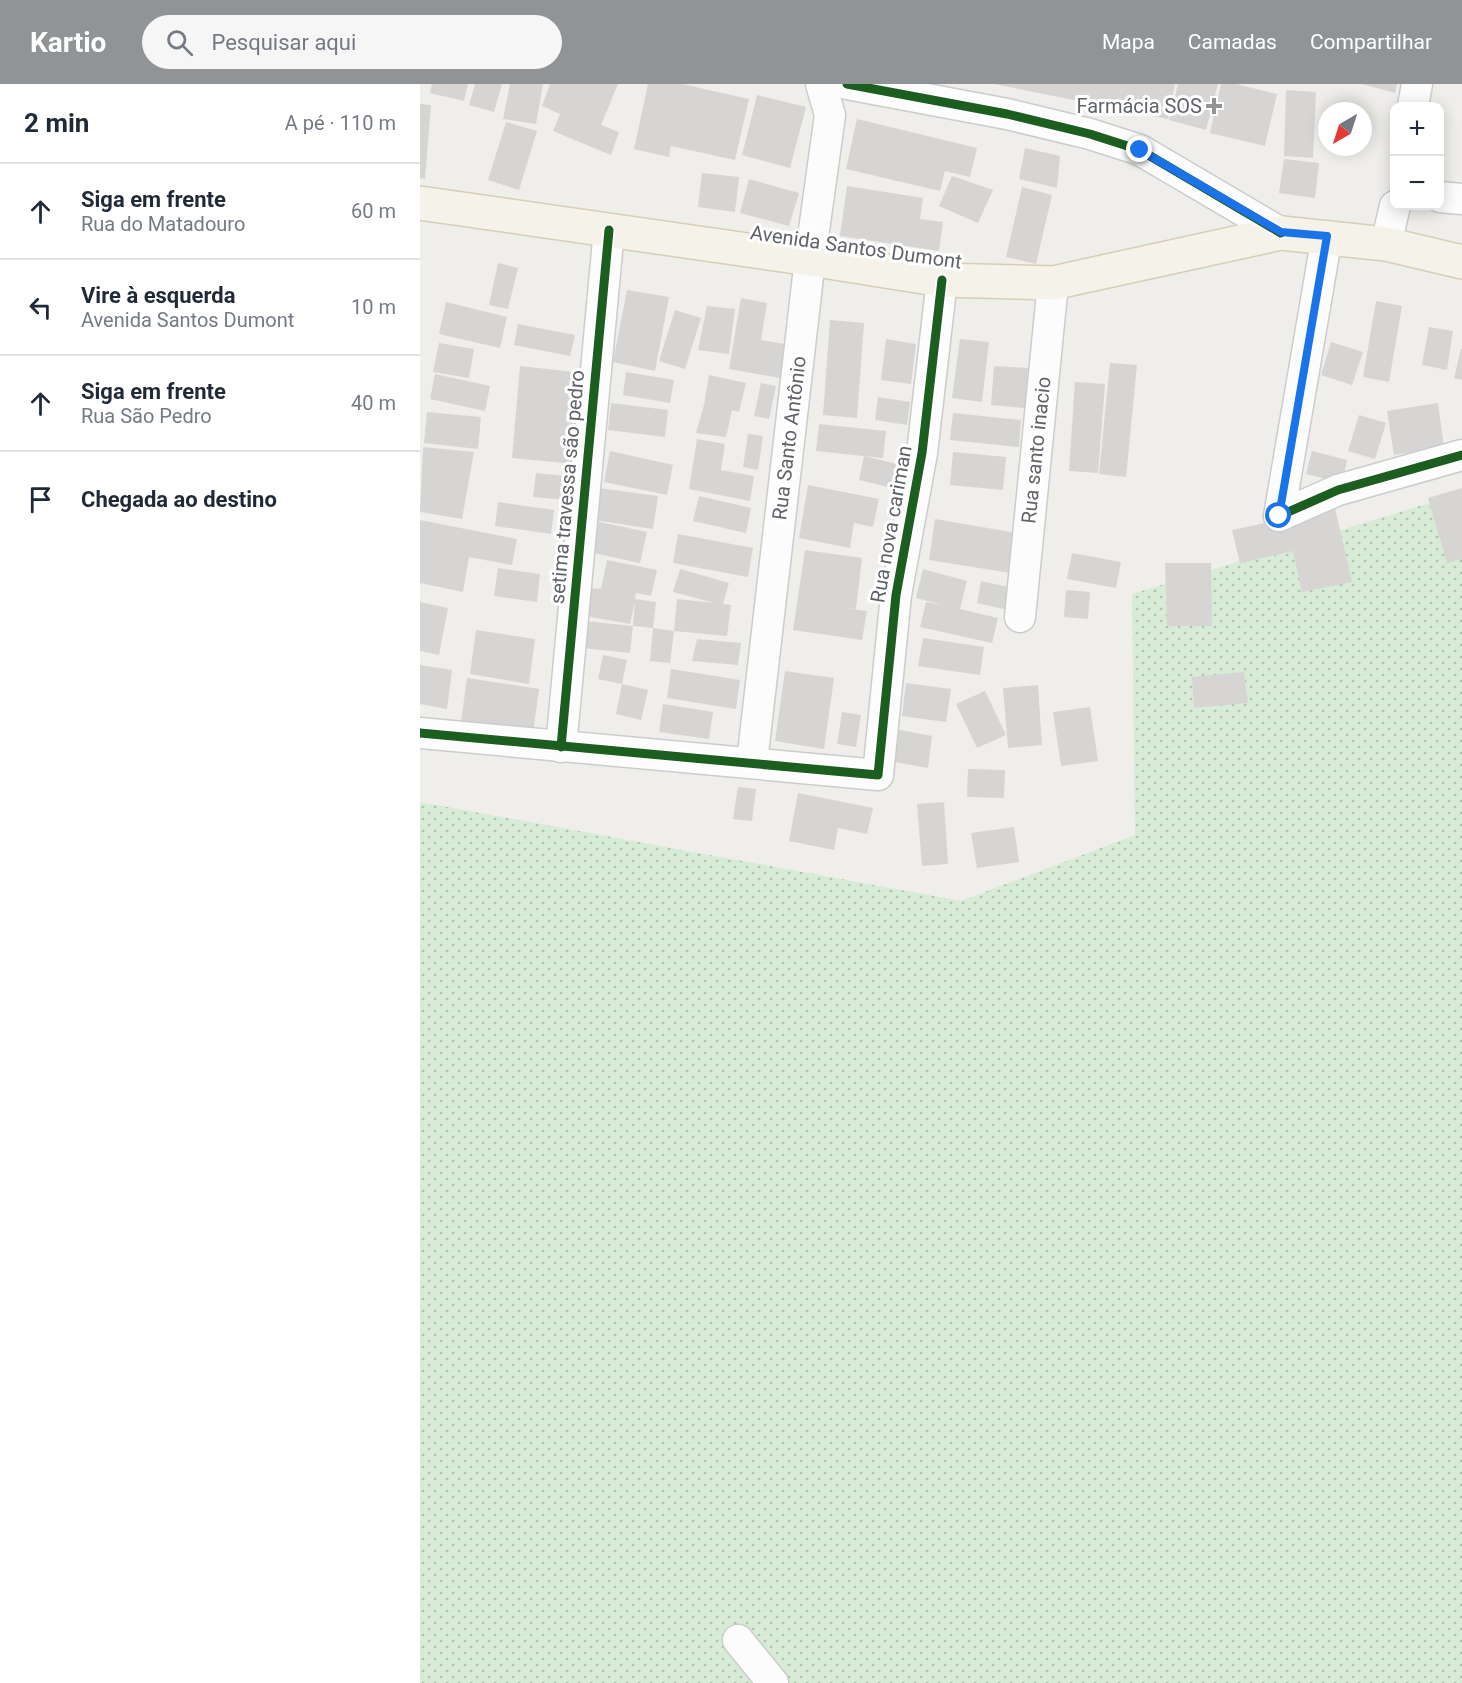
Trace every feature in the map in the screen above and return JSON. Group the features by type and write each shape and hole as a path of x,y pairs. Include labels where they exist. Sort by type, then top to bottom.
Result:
{"main road":[{"name":"Avenida Santos Dumont","path":"420,203 942,280 1053,283 1281,232 1386,243 1462,262"}],"street":[{"name":"Rua Santo Antônio","path":"752,762 810,259 830,115 821,84"},
{"path":"830,115 852,84 1007,114 1090,134 1140,150 1281,232"},
{"path":"1414,102 1417,84"},
{"path":"1444,197 1462,199"},
{"path":"1386,243 1394,210"},
{"name":"setima travessa são pedro","path":"561,747 609,230"},
{"path":"1327,236 1279,516 1338,490 1462,454"},
{"name":"Rua nova cariman","path":"752,762 878,775 896,595 922,453 942,280"},
{"name":"Rua santo inacio","path":"1020,617 1053,283"},
{"path":"420,733 752,762"},
{"path":"738,1640 773,1683"}],"green space":[{"path":"1462,493 1462,1683 420,1683 420,802 961,901 1135,835 1132,594"}],"building":[{"path":"432,84 468,84 464,101 430,93"},
{"path":"475,84 502,84 494,112 469,105"},
{"path":"510,84 543,84 536,124 503,119"},
{"path":"550,84 618,84 601,125 619,132 611,155 553,131 560,114 542,106"},
{"path":"648,84 682,84 749,99 735,160 671,146 669,157 634,149"},
{"path":"994,84 1175,84 1168,119"},
{"path":"1178,84 1218,84 1206,130 1169,120"},
{"path":"1221,84 1236,84 1277,94 1265,146 1210,133"},
{"path":"1362,84 1397,84 1395,93"},
{"path":"1286,90 1316,92 1313,158 1284,156"},
{"path":"757,95 806,107 790,168 742,155"},
{"path":"420,104 431,105 425,179 420,178"},
{"path":"857,119 977,148 970,177 945,171 940,191 846,169"},
{"path":"506,122 537,131 519,190 488,180"},
{"path":"1025,148 1060,156 1057,188 1019,179"},
{"path":"1284,159 1319,163 1315,198 1279,193"},
{"path":"702,173 739,177 735,212 698,207"},
{"path":"952,176 993,190 978,223 939,206"},
{"path":"749,179 799,193 789,226 740,213"},
{"path":"847,186 923,198 920,219 943,222 939,251 840,236"},
{"path":"1022,187 1052,195 1036,264 1006,257"},
{"path":"498,263 518,268 508,309 489,305"},
{"path":"627,290 669,297 655,371 613,362"},
{"path":"741,298 767,303 761,340 785,344 780,378 729,369"},
{"path":"1376,301 1402,306 1389,382 1363,377"},
{"path":"446,302 507,317 500,348 439,334"},
{"path":"707,306 735,309 729,354 698,350"},
{"path":"675,310 701,318 685,369 659,361"},
{"path":"830,320 864,323 857,418 823,415"},
{"path":"518,324 575,335 570,356 514,345"},
{"path":"1429,327 1453,331 1447,370 1422,365"},
{"path":"886,339 916,344 911,384 881,380"},
{"path":"960,339 989,342 982,402 952,398"},
{"path":"1331,342 1363,352 1352,385 1321,375"},
{"path":"439,343 474,349 469,378 433,372"},
{"path":"1462,349 1462,380 1454,378"},
{"path":"1110,363 1137,365 1126,477 1099,474"},
{"path":"520,366 583,373 574,464 512,458"},
{"path":"994,366 1028,368 1025,408 991,405"},
{"path":"626,372 674,380 670,403 623,395"},
{"path":"435,374 490,386 485,411 430,399"},
{"path":"709,375 746,383 739,412 732,410 726,437 696,433"},
{"path":"1075,382 1105,384 1098,473 1069,471"},
{"path":"761,383 776,386 769,419 754,416"},
{"path":"878,397 910,402 907,425 875,420"},
{"path":"611,403 668,410 665,437 608,430"},
{"path":"1438,403 1444,447 1394,455 1387,411"},
{"path":"427,412 481,417 478,449 424,443"},
{"path":"953,413 1021,420 1019,447 950,440"},
{"path":"1359,415 1386,423 1375,459 1348,451"},
{"path":"819,424 886,431 883,458 816,451"},
{"path":"748,434 763,436 758,470 743,467"},
{"path":"697,439 725,444 721,470 754,476 750,501 689,489"},
{"path":"423,447 474,452 462,519 420,512"},
{"path":"610,451 673,465 667,495 604,482"},
{"path":"1312,451 1347,460 1342,483 1306,474"},
{"path":"953,452 1006,457 1003,490 950,485"},
{"path":"864,456 897,464 892,488 859,480"},
{"path":"536,473 566,476 564,500 533,497"},
{"path":"808,485 879,499 873,527 854,523 850,548 799,538"},
{"path":"592,487 658,496 653,529 588,519"},
{"path":"1462,488 1462,559 1447,563 1428,498"},
{"path":"699,496 751,508 746,533 693,521"},
{"path":"498,502 554,510 551,534 495,526"},
{"path":"1335,508 1352,582 1302,592 1293,551 1240,563 1232,530"},
{"path":"935,519 1017,533 1011,573 929,560"},
{"path":"420,520 517,539 512,565 469,557 463,592 420,583"},
{"path":"595,521 647,532 640,563 589,552"},
{"path":"678,534 753,548 748,577 673,563"},
{"path":"805,550 862,558 856,609 843,608 867,611 862,640 793,630"},
{"path":"1072,553 1121,562 1116,588 1067,579"},
{"path":"607,560 657,570 651,596 636,593 635,599 656,602 653,628 633,626 635,602 630,624 585,616 589,588 601,589"},
{"path":"1165,563 1211,563 1212,626 1167,626"},
{"path":"498,568 540,574 537,602 494,596"},
{"path":"680,569 729,583 723,604 731,605 727,636 674,631 677,599 715,603 673,592"},
{"path":"923,569 967,581 960,609 998,618 992,643 920,627 926,602 946,606 916,598"},
{"path":"981,581 1013,588 1008,610 977,603"},
{"path":"1066,590 1090,592 1088,619 1064,617"},
{"path":"420,602 448,608 439,655 420,651"},
{"path":"584,621 633,626 630,653 582,648"},
{"path":"653,628 674,631 670,663 650,661"},
{"path":"476,630 535,639 529,684 470,674"},
{"path":"923,638 984,647 980,675 918,666"},
{"path":"697,639 741,643 738,665 692,661"},
{"path":"603,655 627,660 622,684 598,679"},
{"path":"420,665 452,670 447,709 420,704"},
{"path":"671,669 740,680 736,709 667,698"},
{"path":"785,671 834,678 824,749 775,741"},
{"path":"1244,672 1248,703 1194,708 1192,677"},
{"path":"467,678 539,689 533,733 461,722"},
{"path":"906,683 951,689 946,722 902,716"},
{"path":"622,684 648,690 641,720 616,714"},
{"path":"1038,685 1042,745 1008,748 1003,688"},
{"path":"985,691 1006,735 977,748 956,704"},
{"path":"663,704 713,712 709,739 659,732"},
{"path":"1090,707 1098,761 1061,766 1053,712"},
{"path":"842,712 861,715 856,747 837,744"},
{"path":"890,728 932,736 928,768 883,760"},
{"path":"968,769 1005,770 1004,798 967,797"},
{"path":"738,787 756,789 752,821 733,819"},
{"path":"798,793 873,808 867,834 838,828 834,850 789,841"},
{"path":"944,802 948,864 922,866 917,804"},
{"path":"1014,827 1019,862 977,868 971,833"}],"cycle path":[{"path":"847,84 1007,114 1090,134 1140,150 1281,233"},
{"path":"561,747 609,230"},
{"path":"420,733 878,775 896,595 922,453 942,280"},
{"path":"1279,516 1338,490 1462,455"}],"place":[{"name":"Farmácia SOS","path":"1214,106"}],"route":[{"path":"1140,150 1281,232 1327,236 1279,516"}]}
